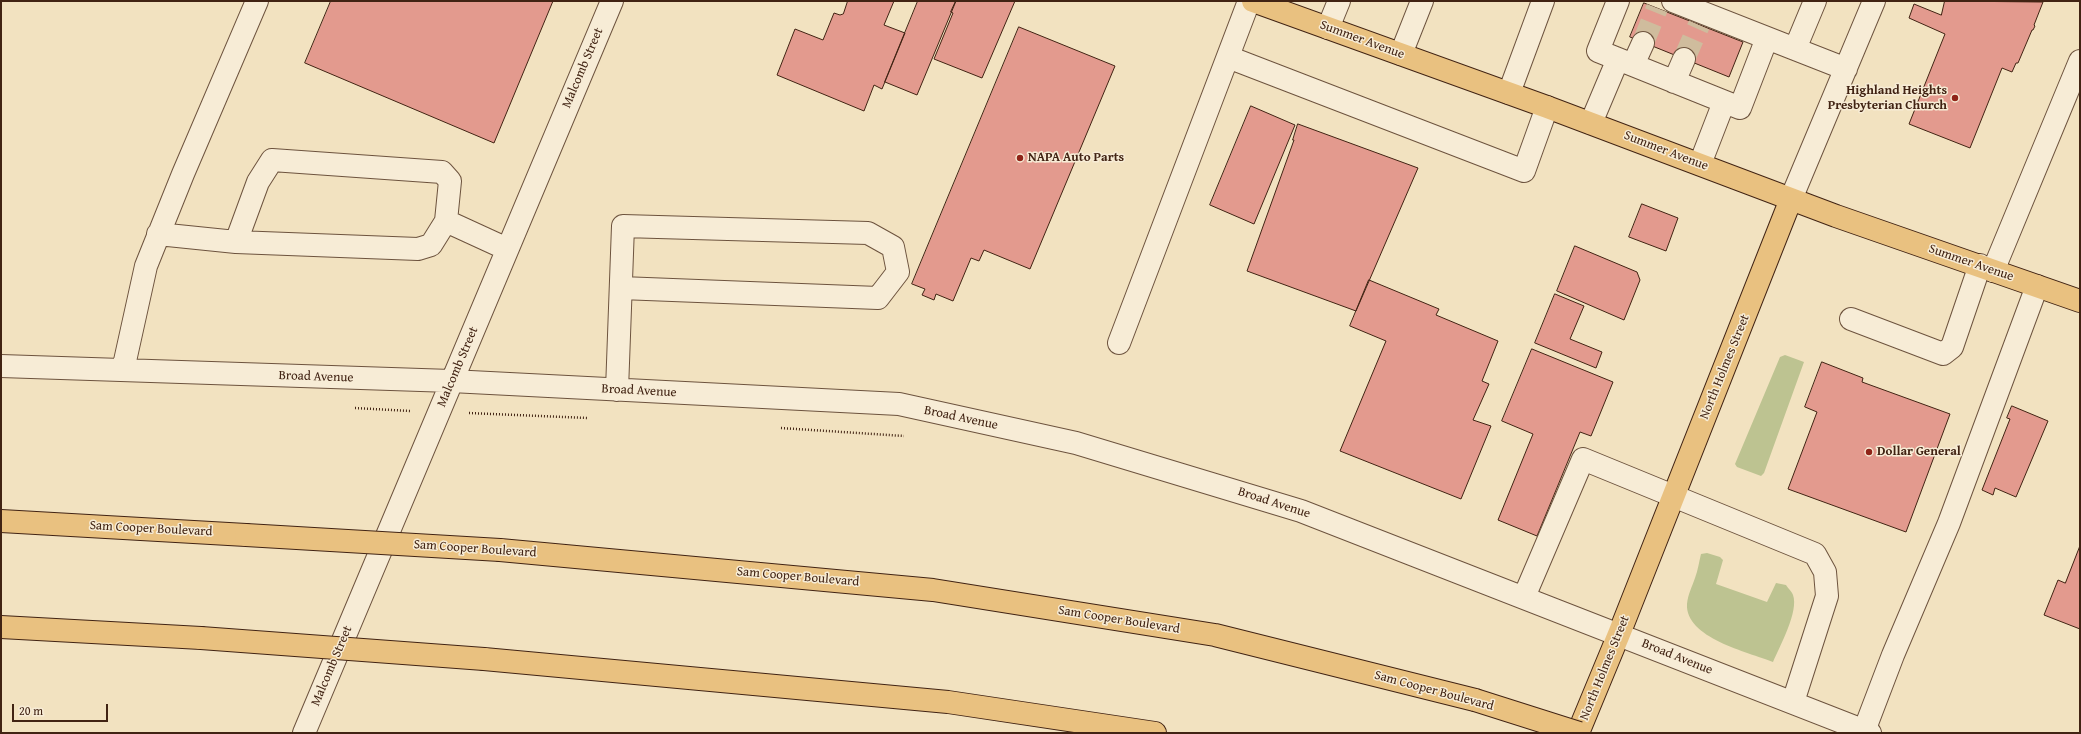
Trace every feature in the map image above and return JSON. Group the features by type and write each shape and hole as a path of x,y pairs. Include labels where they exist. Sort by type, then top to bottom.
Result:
{"main road":[{"name":"Summer Avenue","path":"1253,1 1592,123 1791,199 2080,301"},
{"name":"North Holmes Street","path":"1579,733 1791,199"},
{"name":"Sam Cooper Boulevard","path":"1,520 500,550 941,591 1215,635 1475,700 1579,733"},
{"path":"1,627 202,638 484,659 948,702 1155,733"}],"street":[{"path":"123,370 139,293 158,234 257,1"},
{"name":"Malcomb Street","path":"304,733 612,1"},
{"path":"1119,344 1249,1"},
{"path":"1328,28 1339,1"},
{"path":"1401,54 1422,1"},
{"path":"1618,1 1598,51 1740,108 1767,38"},
{"path":"1795,49 1816,1"},
{"name":"North Holmes Street","path":"1791,199 1874,1"},
{"path":"1509,93 1539,2"},
{"path":"1663,3 1701,19 1767,38 1846,69"},
{"path":"1592,123 1626,62 1643,43"},
{"path":"1228,57 1524,171 1547,107"},
{"path":"1674,82 1684,59"},
{"path":"1850,319 1943,354 1952,346 2080,61"},
{"path":"1700,164 1724,102"},
{"path":"158,234 236,242 418,249 431,245 446,221 450,181 442,172 272,160 258,182 236,242"},
{"path":"446,221 507,249"},
{"path":"617,390 621,288 624,226 868,233 893,247 898,272 878,298 621,288"},
{"path":"1867,732 1893,655 1949,523 2037,286"},
{"name":"Broad Avenue","path":"1,366 451,381 899,404 1076,443 1301,511 1867,732"},
{"path":"1524,597 1582,459 1815,554 1825,572 1827,596 1793,702"}],"path":[{"path":"350,408 595,418"},
{"path":"774,428 905,436"}],"green space":[{"path":"1785,355 1804,362 1764,473 1761,476 1737,467 1735,464 1780,357"},
{"path":"1707,553 1720,557 1723,560 1716,584 1767,602 1776,583 1786,585 1792,593 1794,602 1791,619 1773,662 1734,648 1707,635 1696,626 1689,616 1687,604 1688,597 1696,575 1701,554"}],"building":[{"path":"331,1 553,1 494,143 305,63"},
{"path":"848,1 894,1 884,25 905,33 882,89 874,85 864,111 777,75 795,29 823,40 834,13 840,15 843,14"},
{"path":"918,1 956,1 917,95 885,82"},
{"path":"956,1 1015,1 982,78 934,59 953,13 951,12"},
{"name":"Highland Heights Presbyterian Church","path":"1945,1 2043,2 2034,25 2035,26 2018,63 2016,63 2012,72 2002,68 1970,148 1909,124 1945,34 1909,18 1914,4 1941,15"},
{"path":"1644,3 1743,42 1729,77 1630,37"},
{"name":"NAPA Auto Parts","path":"1019,27 1115,66 1030,269 984,250 979,261 971,258 953,301 936,294 934,300 922,295 925,289 912,284"},
{"path":"1251,106 1295,125 1254,224 1210,205"},
{"path":"1298,124 1418,168 1356,311 1247,271 1294,140"},
{"path":"1642,204 1678,218 1666,251 1629,237"},
{"path":"1575,246 1637,272 1640,280 1624,320 1557,291"},
{"path":"1369,280 1439,309 1436,315 1498,341 1482,381 1489,384 1473,420 1491,426 1461,499 1340,451 1386,341 1350,326"},
{"path":"1555,294 1584,306 1570,339 1602,352 1596,368 1535,343"},
{"path":"1532,349 1613,382 1591,436 1580,432 1537,536 1498,520 1533,434 1502,421"},
{"name":"Dollar General","path":"1822,362 1863,378 1862,382 1950,414 1906,532 1788,489 1817,412 1805,407"},
{"path":"2012,406 2048,421 2016,497 1995,488 1993,495 1982,490 2010,419 2007,418"},
{"path":"2080,546 2080,629 2044,615 2058,580 2065,583"}],"tunnel":[{"path":"1643,43 1657,8"},
{"path":"1684,59 1699,25"}],"place":[{"name":"Highland Heights Presbyterian Church","path":"1955,98"},
{"name":"NAPA Auto Parts","path":"1020,158"},
{"name":"Dollar General","path":"1869,452"}]}
